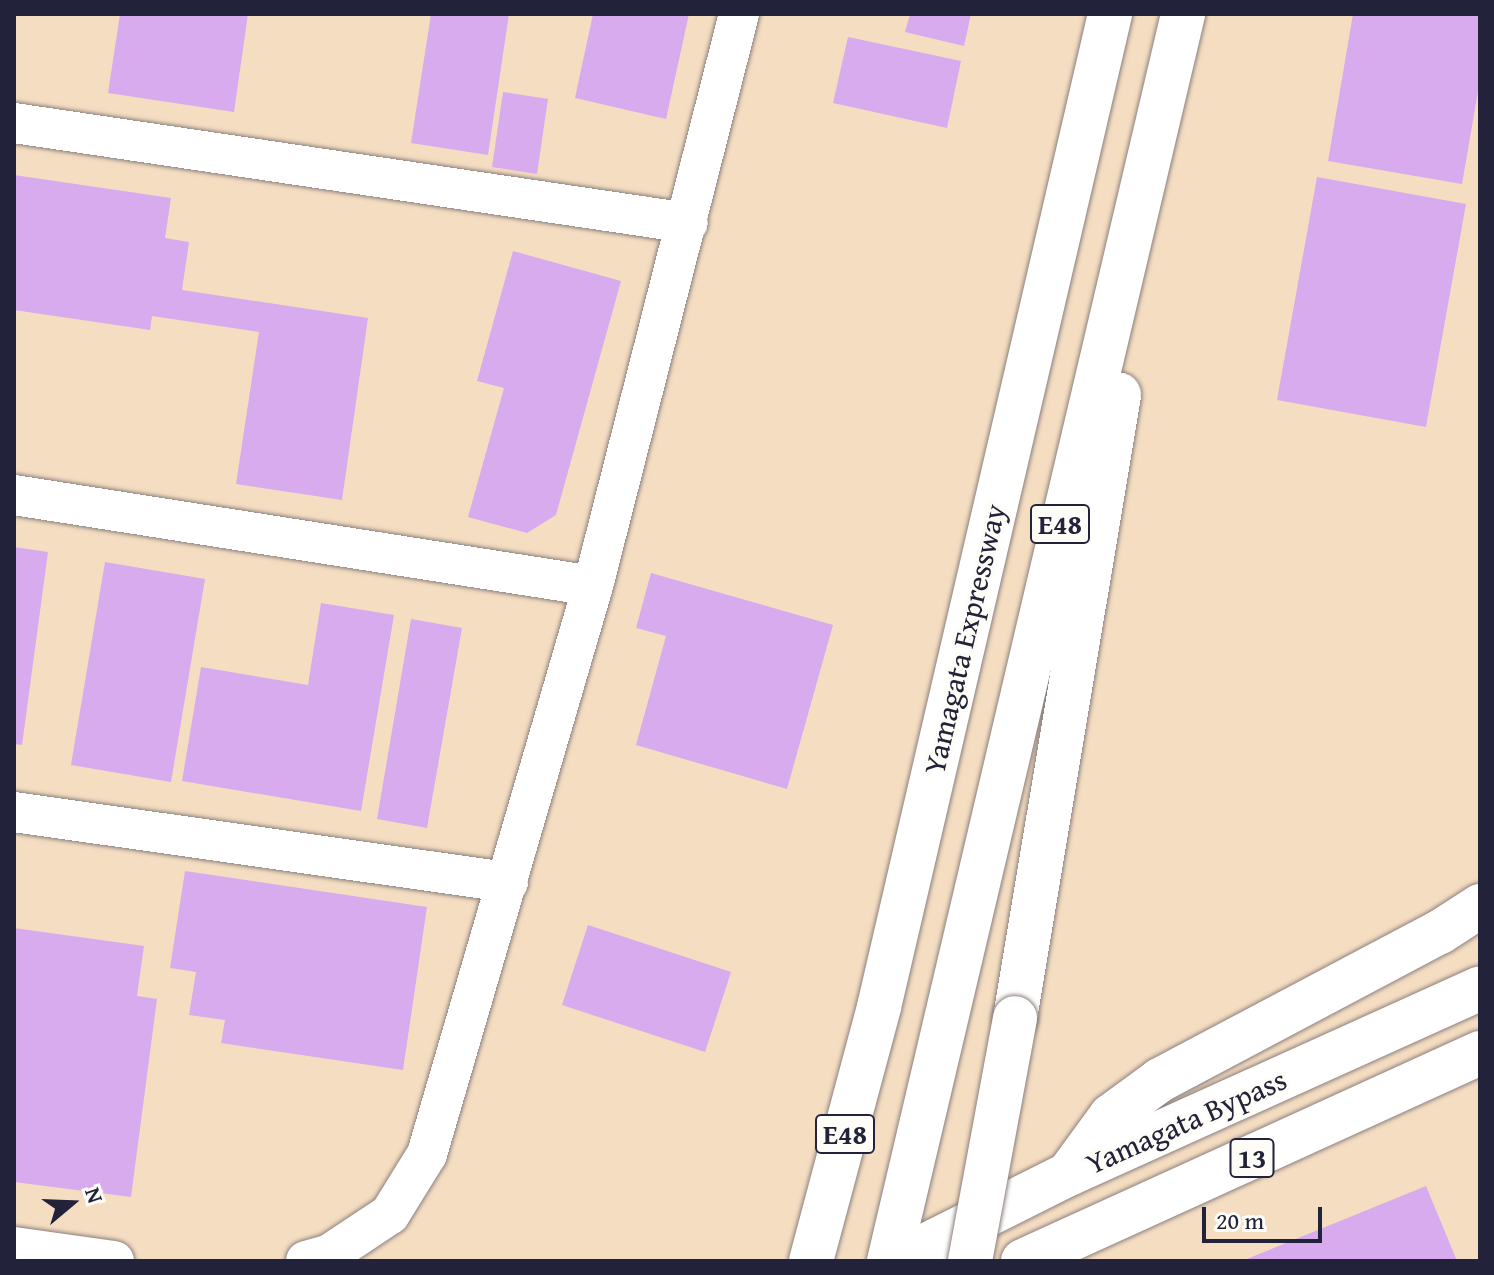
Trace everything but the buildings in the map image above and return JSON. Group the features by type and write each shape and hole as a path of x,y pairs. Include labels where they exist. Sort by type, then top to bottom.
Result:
{"highway":[{"name":"Yamagata Expressway","path":"811,1261 879,1007 1110,14"},
{"path":"970,1261 1015,1018 1184,14"},
{"name":"E48","path":"889,1261 1184,14"},
{"path":"1069,1174 1111,1116 1160,1080 1480,906"},
{"name":"Yamagata Bypass","path":"895,1261 1069,1174 1480,988"},
{"name":"Yamagata Bypass","path":"1023,1261 1480,1053"},
{"path":"1136,1212 1480,1083"}],"street":[{"path":"306,1261 330,1254 390,1214 427,1154 593,586 739,14"},
{"path":"14,123 688,223"},
{"path":"14,495 593,586"},
{"path":"14,812 508,882"},
{"path":"14,1247 114,1261"}]}
